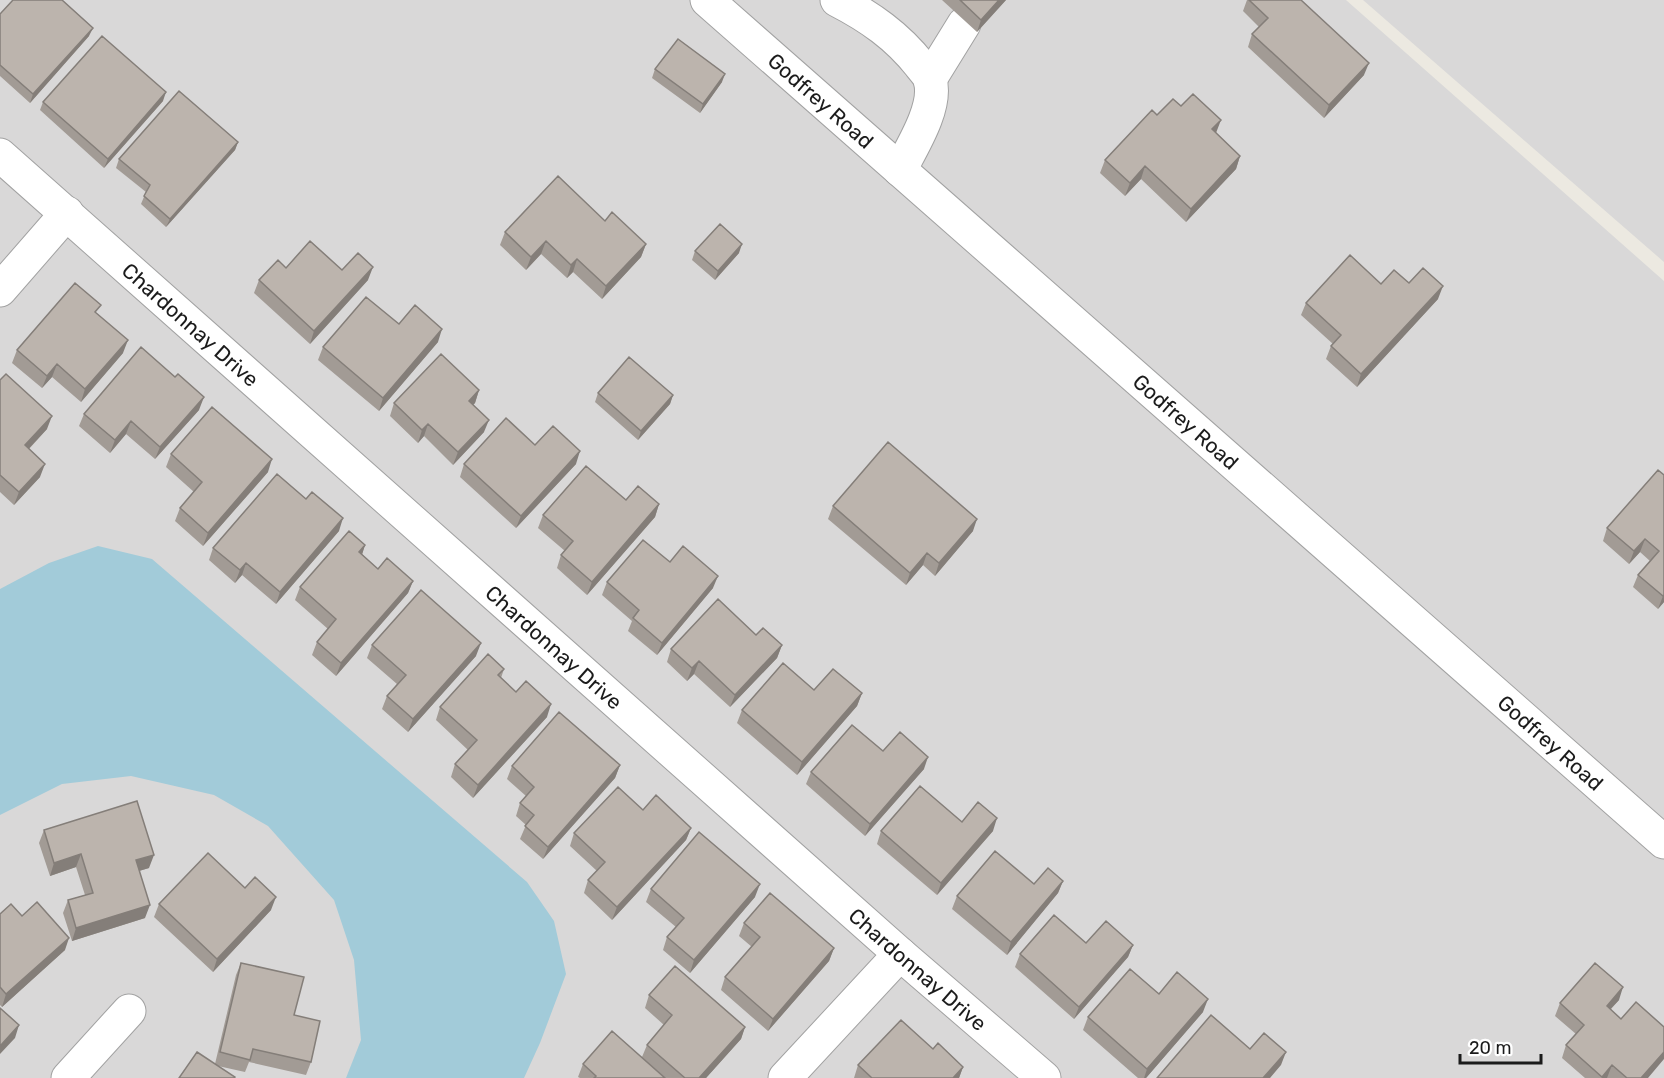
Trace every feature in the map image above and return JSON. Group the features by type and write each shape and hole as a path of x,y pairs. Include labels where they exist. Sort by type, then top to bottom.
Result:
{"street":[{"name":"Godfrey Road","path":"707,0 1664,842"},
{"path":"837,0 863,13 898,38 930,79"},
{"path":"900,170 924,123 931,98 930,79 964,24"},
{"name":"Chardonnay Drive","path":"0,155 900,954 1044,1078"},
{"path":"0,290 67,213"},
{"path":"785,1078 900,954"},
{"path":"68,1078 129,1011"}],"shaded area":[{"path":"0,0 1346,0 1664,281 1664,1078 0,1078"},
{"path":"1363,0 1664,0 1664,262"}],"water":[{"path":"98,546 152,559 527,882 554,921 566,974 524,1078 346,1078 361,1040 354,960 334,900 268,826 214,795 131,776 62,784 0,815 0,589 49,563"}],"building":[{"path":"13,0 62,0 93,28 33,94 0,65 0,14"},
{"path":"960,0 999,0 981,20"},
{"path":"1249,0 1301,0 1369,63 1329,105 1252,34 1268,18"},
{"path":"102,36 166,92 108,159 43,102"},
{"path":"678,39 725,74 703,104 655,69"},
{"path":"179,91 238,142 170,219 144,196 150,185 119,159"},
{"path":"1193,94 1221,120 1212,129 1240,156 1191,209 1145,166 1130,183 1105,160 1152,110 1157,115 1173,99 1181,106"},
{"path":"558,176 605,221 612,212 646,244 606,286 577,259 571,265 546,241 531,257 505,232"},
{"path":"720,224 742,244 718,271 695,251"},
{"path":"310,241 342,270 358,253 373,267 314,331 259,280 278,260 286,268"},
{"path":"1350,255 1381,284 1394,270 1409,283 1423,268 1443,286 1361,374 1331,346 1341,335 1306,303"},
{"path":"75,283 101,305 95,312 128,340 85,389 57,364 47,376 17,350"},
{"path":"366,297 399,324 415,305 442,329 383,398 323,347"},
{"path":"141,347 175,377 178,374 204,397 160,447 131,421 115,440 84,414"},
{"path":"441,354 479,390 469,401 489,420 458,452 428,424 422,430 394,403"},
{"path":"629,357 673,395 641,431 598,393"},
{"path":"6,374 52,416 25,445 45,464 19,492 0,475 0,380"},
{"path":"212,407 272,459 208,533 180,508 202,482 171,454"},
{"path":"506,418 535,445 553,426 580,451 521,516 464,464"},
{"path":"888,442 977,519 939,563 927,553 910,573 833,506"},
{"path":"586,466 626,500 638,486 659,504 592,582 561,555 573,541 543,515"},
{"path":"1658,470 1664,475 1663,596 1638,575 1659,551 1645,539 1634,551 1607,528"},
{"path":"277,474 306,499 312,492 343,518 280,592 246,563 240,570 213,548"},
{"path":"349,531 365,545 359,552 378,569 387,558 413,581 341,663 317,642 336,619 300,587"},
{"path":"643,540 670,562 683,546 718,576 662,643 633,618 639,610 607,582"},
{"path":"421,590 481,643 413,719 387,696 406,675 372,645"},
{"path":"718,599 756,635 763,628 782,645 735,695 699,661 692,668 671,649"},
{"path":"488,654 504,669 498,675 516,692 526,681 551,704 478,785 455,764 477,740 440,707"},
{"path":"783,663 814,690 833,669 862,693 802,762 742,710"},
{"path":"559,712 620,765 548,847 525,826 534,815 520,803 534,787 512,766"},
{"path":"852,725 883,751 900,732 928,757 870,824 811,772"},
{"path":"920,786 962,822 978,802 997,818 941,883 881,831"},
{"path":"618,787 643,810 656,795 691,828 617,907 588,880 605,862 574,833"},
{"path":"137,801 154,855 136,860 150,905 76,928 68,900 93,893 81,854 54,863 44,830"},
{"path":"699,832 760,884 694,960 667,937 684,918 651,889"},
{"path":"995,851 1034,884 1048,868 1063,881 1011,942 957,896"},
{"path":"208,853 245,888 255,877 276,897 217,959 159,904"},
{"path":"770,893 834,948 773,1019 725,977 760,937 744,923"},
{"path":"37,902 69,938 6,994 0,987 0,914 11,904 22,916"},
{"path":"1054,915 1086,943 1106,921 1133,945 1079,1007 1020,954"},
{"path":"241,963 304,977 294,1015 320,1021 311,1062 253,1049 250,1060 220,1052"},
{"path":"1595,963 1623,987 1607,1006 1621,1019 1636,1002 1664,1027 1664,1052 1641,1078 1627,1078 1612,1065 1602,1077 1566,1045 1584,1025 1560,1003"},
{"path":"675,966 745,1027 699,1078 685,1078 647,1045 672,1015 649,995"},
{"path":"1130,969 1159,994 1177,972 1208,999 1147,1069 1088,1017"},
{"path":"0,1008 19,1025 0,1046"},
{"path":"1211,1015 1250,1049 1264,1033 1286,1052 1263,1078 1157,1078"},
{"path":"901,1020 933,1049 938,1043 963,1067 953,1078 872,1078 858,1065"},
{"path":"612,1031 665,1078 594,1078 596,1076 583,1064"},
{"path":"197,1052 235,1077 179,1078"}]}
